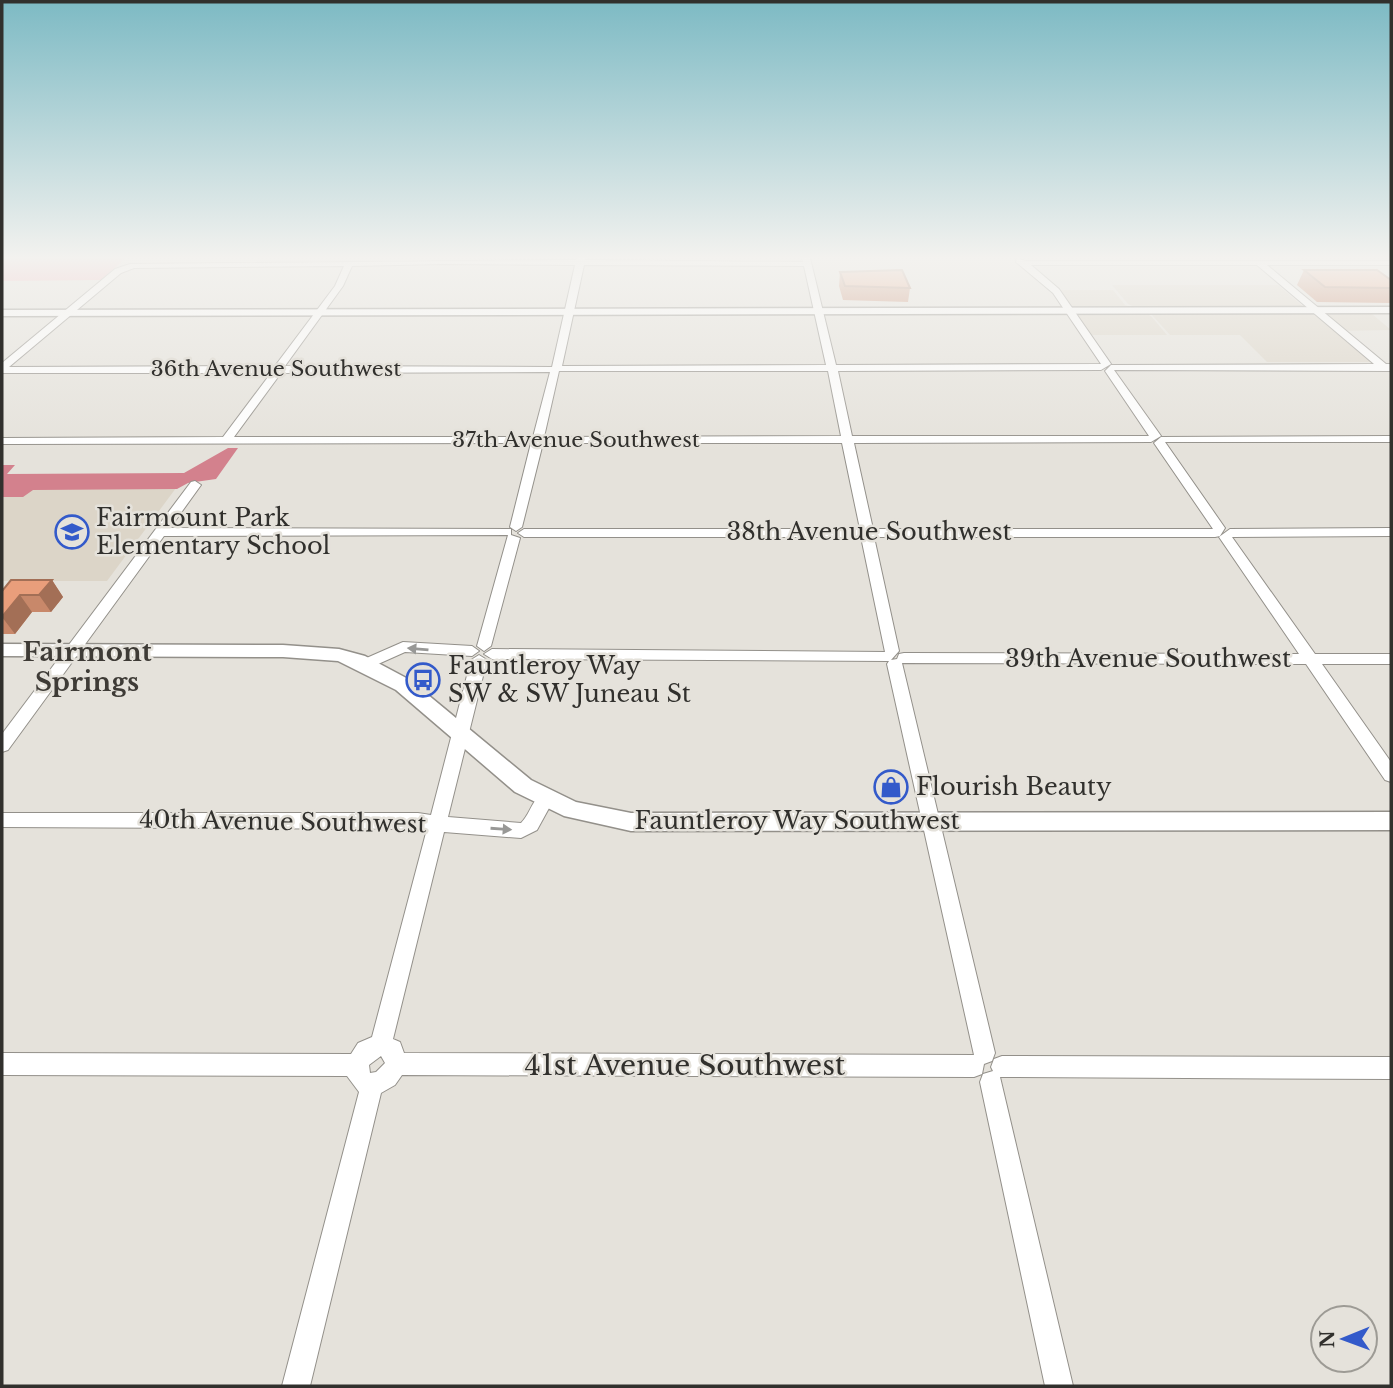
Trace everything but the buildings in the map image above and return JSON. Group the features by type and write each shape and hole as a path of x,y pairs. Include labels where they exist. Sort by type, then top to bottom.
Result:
{"main road":[{"name":"Fauntleroy Way Southwest","path":"2,650 283,651 339,656 367,664 403,685 496,766 545,799 603,818 637,822 1391,821"}],"street":[{"path":"2,369 57,323"},
{"path":"226,441 313,323"},
{"path":"381,1045 567,323"},
{"path":"823,323 894,657 1059,1386"},
{"path":"1078,323 1391,775"},
{"path":"1332,323 1389,369"},
{"name":"36th Avenue Southwest","path":"2,369 1389,369"},
{"name":"37th Avenue Southwest","path":"2,441 1391,439"},
{"path":"2,746 195,485"},
{"name":"38th Avenue Southwest","path":"159,532 1391,533"},
{"name":"39th Avenue Southwest","path":"367,664 403,647 482,653 1391,659"},
{"name":"40th Avenue Southwest","path":"2,820 418,820 457,827 521,831 532,824 545,799"},
{"path":"2,1064 365,1075 388,1078 396,1064 392,1050 381,1045 368,1050 365,1075 296,1386"},
{"name":"41st Avenue Southwest","path":"396,1064 1391,1068"}],"shaded area":[{"path":"1083,323 1157,323 1167,335 1091,335"},
{"path":"1159,323 1382,323 1391,330 1334,331 1371,362 1267,362 1240,335 1170,335"},
{"path":"228,448 238,448 216,479 188,483 177,489 33,490 23,497 2,497 2,465 15,465 7,474 184,473"},
{"name":"Fairmount Park Elementary School","path":"2,484 179,484 107,581 2,581"}],"place":[{"name":"Fairmount Park Elementary School","path":"72,532"},
{"name":"Fauntleroy Way SW & SW Juneau St","path":"423,680"},
{"name":"Flourish Beauty","path":"891,787"}],"district":[{"name":"Fairmont Springs","path":"87,667"}]}
